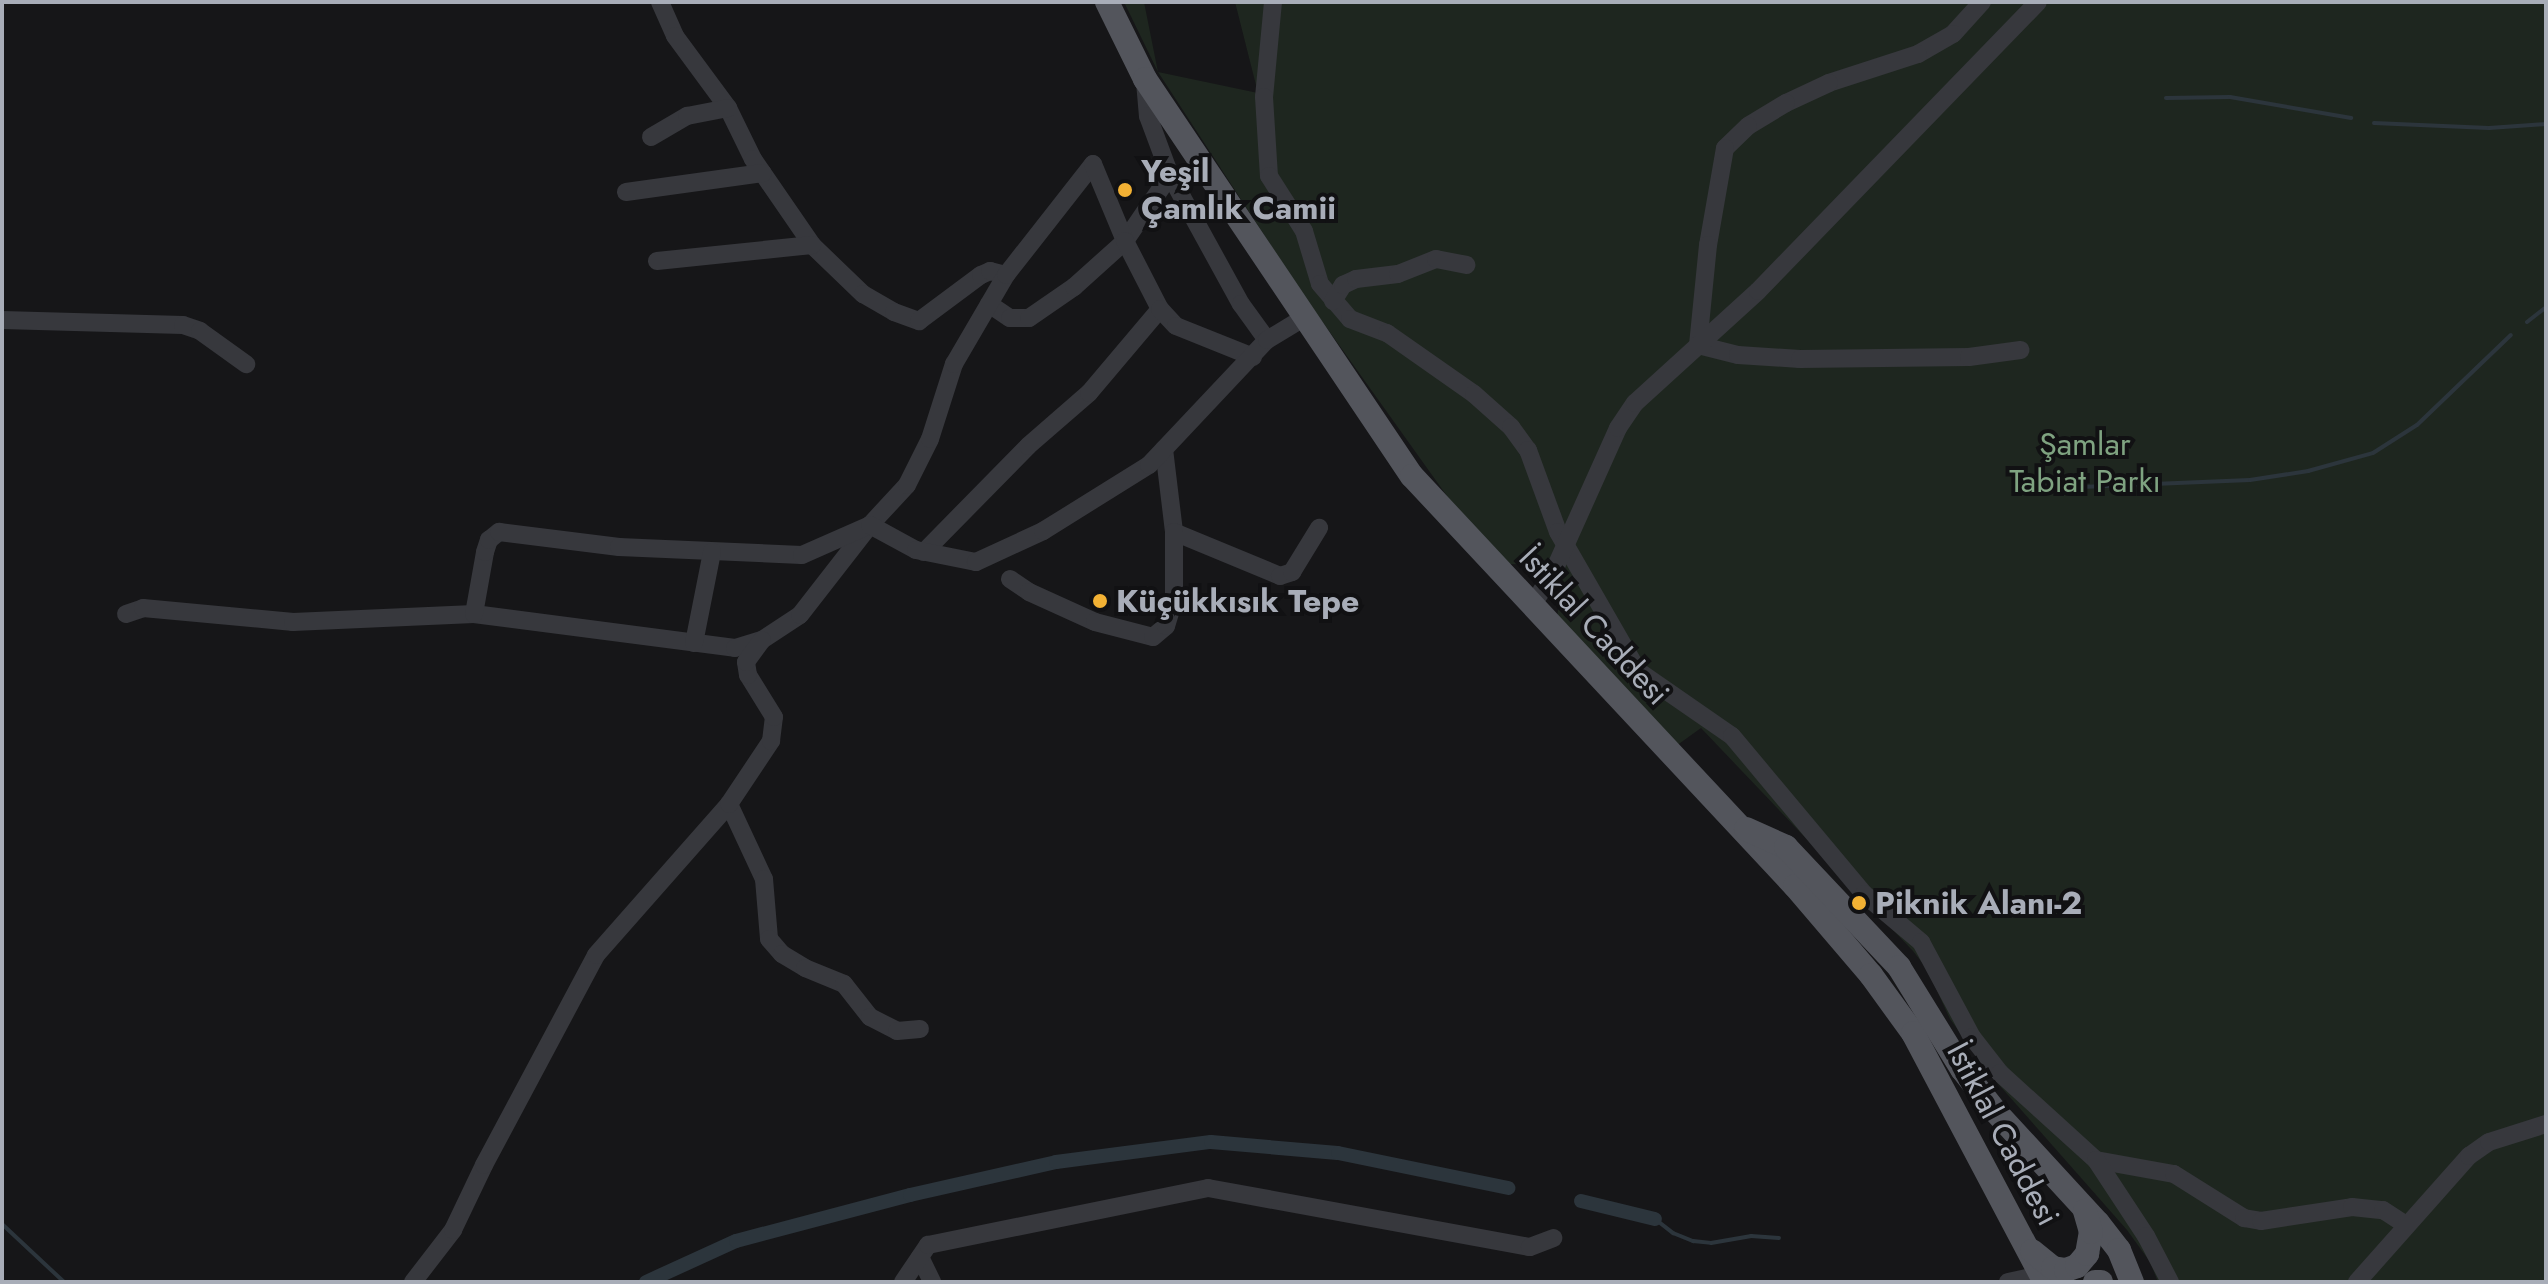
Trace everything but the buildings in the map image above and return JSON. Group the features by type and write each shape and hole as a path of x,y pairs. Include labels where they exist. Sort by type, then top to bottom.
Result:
{"main road":[{"name":"İstiklal Caddesi","path":"1107,2 1145,79 1412,476 1804,897 1871,975 1913,1033 2043,1278"},
{"name":"İstiklal Caddesi","path":"1733,823 1786,847 1899,967 1962,1069 1995,1111 2119,1250 2132,1282"},
{"path":"2025,1244 2053,1268 2066,1270 2077,1266 2087,1254 2091,1232 2084,1209"}],"street":[{"path":"660,2 675,36 728,108 763,173 812,245 863,294 894,312 919,321 981,275 990,271 1006,275"},
{"path":"1273,2 1264,97 1269,176 1304,231 1318,266 1320,284 1350,319 1387,333 1474,394 1511,427 1528,450 1551,518 1638,671 1732,736 1864,894 1921,942 1972,1037 2000,1073 2096,1160 2146,1236 2170,1282"},
{"path":"1698,345 1708,245 1725,148 1748,126 1786,103 1829,83 1918,54 1953,34 1982,2"},
{"path":"1531,607 1567,544 1618,428 1635,403 1758,291 2038,2"},
{"path":"1145,79 1148,116 1170,175 1241,304 1267,340"},
{"path":"651,137 687,116 728,108"},
{"path":"126,614 143,608 293,622 474,614 735,648 762,640 800,615 870,525 907,485 930,439 954,364 1006,275 1093,164 1125,241 1160,309 1176,326 1253,357"},
{"path":"626,192 763,173"},
{"path":"989,304 1010,318 1029,318 1074,287 1125,241 1170,175"},
{"path":"657,261 812,245"},
{"path":"1333,301 1343,285 1356,279 1398,274 1436,259 1466,265"},
{"path":"924,552 1028,446 1089,393 1160,309"},
{"path":"870,525 924,552 976,562 1043,531 1149,465 1267,340 1305,317"},
{"path":"2,320 183,325 200,331 246,364"},
{"path":"1698,345 1738,355 1800,359 1969,357 2021,350"},
{"path":"1010,579 1029,592 1095,622 1153,637 1166,626 1174,600 1174,532 1164,449"},
{"path":"474,614 485,552 489,540 499,532 619,547 802,555 870,525"},
{"path":"1174,532 1280,576 1292,572 1319,528"},
{"path":"694,643 712,552"},
{"path":"413,1282 453,1230 484,1165 596,955 729,804 771,741 774,717 748,675 746,662 762,640"},
{"path":"729,804 764,879 769,939 782,954 805,968 844,984 870,1017 897,1031 920,1029"},
{"path":"2357,1282 2469,1156 2489,1142 2546,1124"},
{"path":"2096,1160 2174,1174 2244,1218 2261,1221 2352,1207 2383,1210 2406,1225"},
{"path":"903,1282 928,1245 1208,1188 1530,1247 1553,1238"},
{"path":"920,1257 932,1282"},
{"path":"2008,1282 2043,1278"}],"green space":[{"path":"1124,2 1144,2 1158,72"},
{"name":"Şamlar Tabiat Parkı","path":"1235,2 2546,2 2546,1282 2158,1282 2150,1262 2127,1230 1993,1078 1950,1019 1927,969 1913,951 1701,728 1676,746 1557,618 1561,588 1543,565 1509,564 1452,503 1304,296 1158,72 1258,93"}],"waterway":[{"path":"2166,98 2230,97 2351,118"},
{"path":"2374,123 2489,128 2546,124"},
{"path":"2527,322 2546,307"},
{"path":"2057,488 2250,480 2308,471 2373,453 2417,425 2511,335"},
{"path":"646,1282 736,1241 910,1195 1056,1162 1211,1142 1338,1153 1508,1188"},
{"path":"1581,1201 1655,1219"},
{"path":"1655,1219 1673,1233 1693,1241 1711,1243 1751,1236 1779,1238"},
{"path":"2,1224 64,1282"}],"place":[{"name":"Yeşil Çamlık Camii","path":"1125,190"},
{"name":"Küçükkısık Tepe","path":"1100,601"},
{"name":"Piknik Alanı-2","path":"1859,903"}]}
